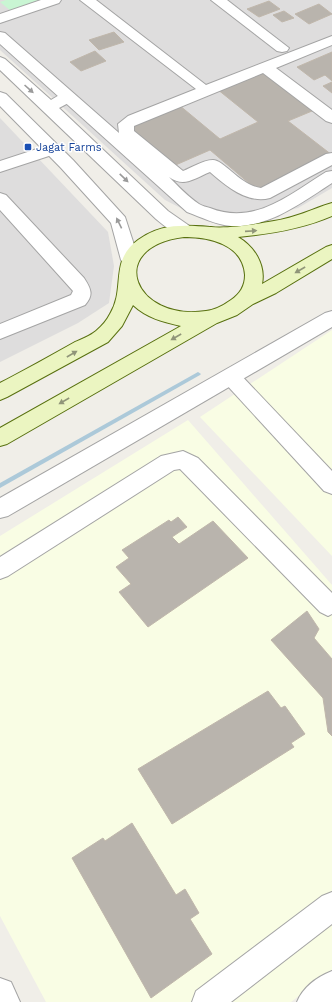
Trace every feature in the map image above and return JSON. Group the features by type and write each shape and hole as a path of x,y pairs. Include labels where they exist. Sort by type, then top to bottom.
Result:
{"main road":[{"path":"0,392 106,335 123,310 128,281 127,271 130,260 139,249 151,240 167,233 185,231 212,233 267,230 315,217 332,209"},
{"path":"212,233 232,241 246,253 254,268 254,284 246,299"},
{"path":"0,438 210,318 230,310 246,299 269,288 332,251"},
{"path":"128,281 135,296 148,308 167,316 188,320 210,318"}],"street":[{"path":"0,19 54,0"},
{"path":"87,0 199,85"},
{"path":"218,0 282,48"},
{"path":"100,126 199,85 332,26"},
{"path":"0,36 193,208 218,218 232,220 252,218 274,211 332,176"},
{"path":"332,40 134,119 126,124 126,132 181,178 212,164 243,190 253,194 264,194 332,158"},
{"path":"0,62 162,215 185,231"},
{"path":"265,67 328,111"},
{"path":"0,97 52,149 119,221 130,260"},
{"path":"49,107 68,97"},
{"path":"1,165 52,149"},
{"path":"0,199 77,282 82,290 82,296 78,300 0,332"},
{"path":"0,509 332,318"},
{"path":"231,377 332,485"},
{"path":"0,569 169,462 183,460 190,464 328,605"},
{"path":"207,1002 332,906"},
{"path":"312,1002 332,986"},
{"path":"0,993 5,1002"}],"shaded area":[{"path":"0,0 332,0 332,188 298,208 244,221 200,218 165,200 0,50"},
{"path":"0,118 108,232 114,266 109,303 78,323 0,362"},
{"path":"332,330 332,556 200,417"},
{"path":"188,420 332,585 332,970 291,1002 46,1002 0,916 0,536"}],"green space":[{"path":"6,0 61,0 17,16 0,2"}],"building":[{"path":"269,1 280,9 259,17 247,9"},
{"path":"319,4 332,14 309,24 295,14"},
{"path":"284,11 294,18 282,22 273,15"},
{"path":"114,32 124,42 99,50 89,40"},
{"path":"95,51 106,61 81,71 70,62"},
{"path":"332,52 332,81 325,75 314,80 297,67"},
{"path":"260,71 312,111 288,121 332,155 257,190 210,150 171,167 127,127 179,105 220,139 258,122 217,89"},
{"path":"332,82 332,93 323,86"},
{"path":"178,517 187,527 172,537 179,544 213,521 248,558 148,627 119,592 131,584 116,567 129,558 122,550 169,520 171,522"},
{"path":"307,611 319,629 314,638 332,659 332,736 328,732 323,698 271,640"},
{"path":"268,691 281,708 285,706 305,734 291,743 294,747 172,824 138,769"},
{"path":"132,823 176,895 185,889 199,913 190,919 212,954 151,998 72,858 103,838 105,841"}],"waterway":[{"path":"0,486 198,374"}],"place":[{"name":"Jagat Farms","path":"28,147"}]}
